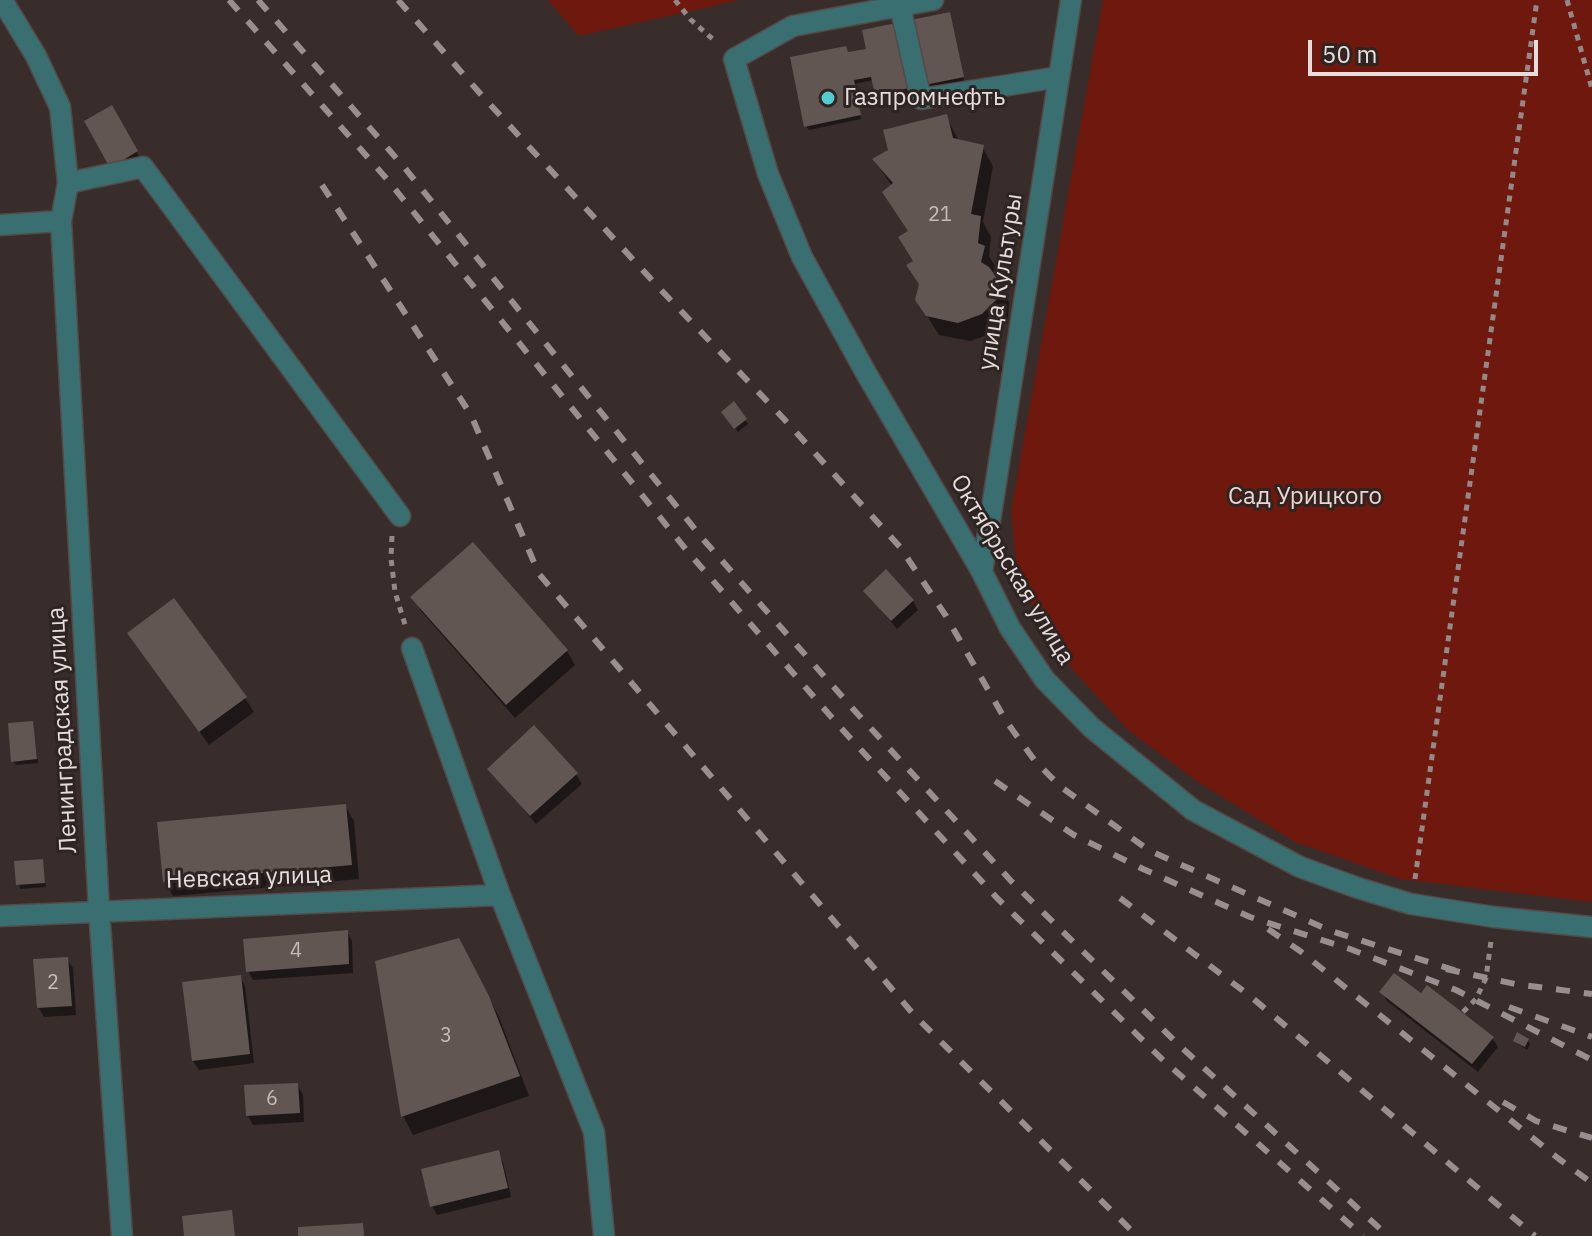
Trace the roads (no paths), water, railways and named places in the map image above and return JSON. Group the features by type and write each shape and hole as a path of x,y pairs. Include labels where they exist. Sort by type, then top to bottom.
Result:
{"street":[{"name":"Ленинградская улица","path":"2,0 36,56 60,107 68,183 61,221 99,910 122,1236"},
{"path":"933,0 900,6 921,99 1059,77"},
{"name":"улица Культуры","path":"982,572 1071,0"},
{"name":"Октябрьская улица","path":"900,6 793,26 734,59 768,174 802,257 982,572 1010,628 1045,680 1092,728 1193,810 1300,867 1411,904 1494,917 1592,927"},
{"path":"68,183 143,167 400,516"},
{"path":"0,225 61,221"},
{"path":"412,648 500,895 594,1132 604,1236"},
{"name":"Невская улица","path":"0,916 500,895"}],"railway":[{"path":"229,0 386,178 688,552 840,727 997,898 1164,1061 1363,1236"},
{"path":"258,0 404,167 702,538 854,710 1012,882 1181,1047 1388,1236"},
{"path":"398,0 485,99 900,547 946,616 1006,721 1035,761 1061,787 1150,851 1331,931 1457,971"},
{"path":"322,185 471,415 539,574 914,1015 1137,1236"},
{"path":"995,781 1074,835 1143,869 1250,917 1350,949 1456,990 1592,1060"},
{"path":"1120,898 1250,996 1535,1236"},
{"path":"1268,929 1300,951 1592,1183"},
{"path":"1446,969 1515,984 1592,994"},
{"path":"1509,1007 1592,1037"},
{"path":"1503,1102 1536,1121 1592,1138"}],"place":[{"name":"Газпромнефть","path":"828,98"}],"park label":[{"name":"Сад Урицкого","path":"1305,497"}]}
